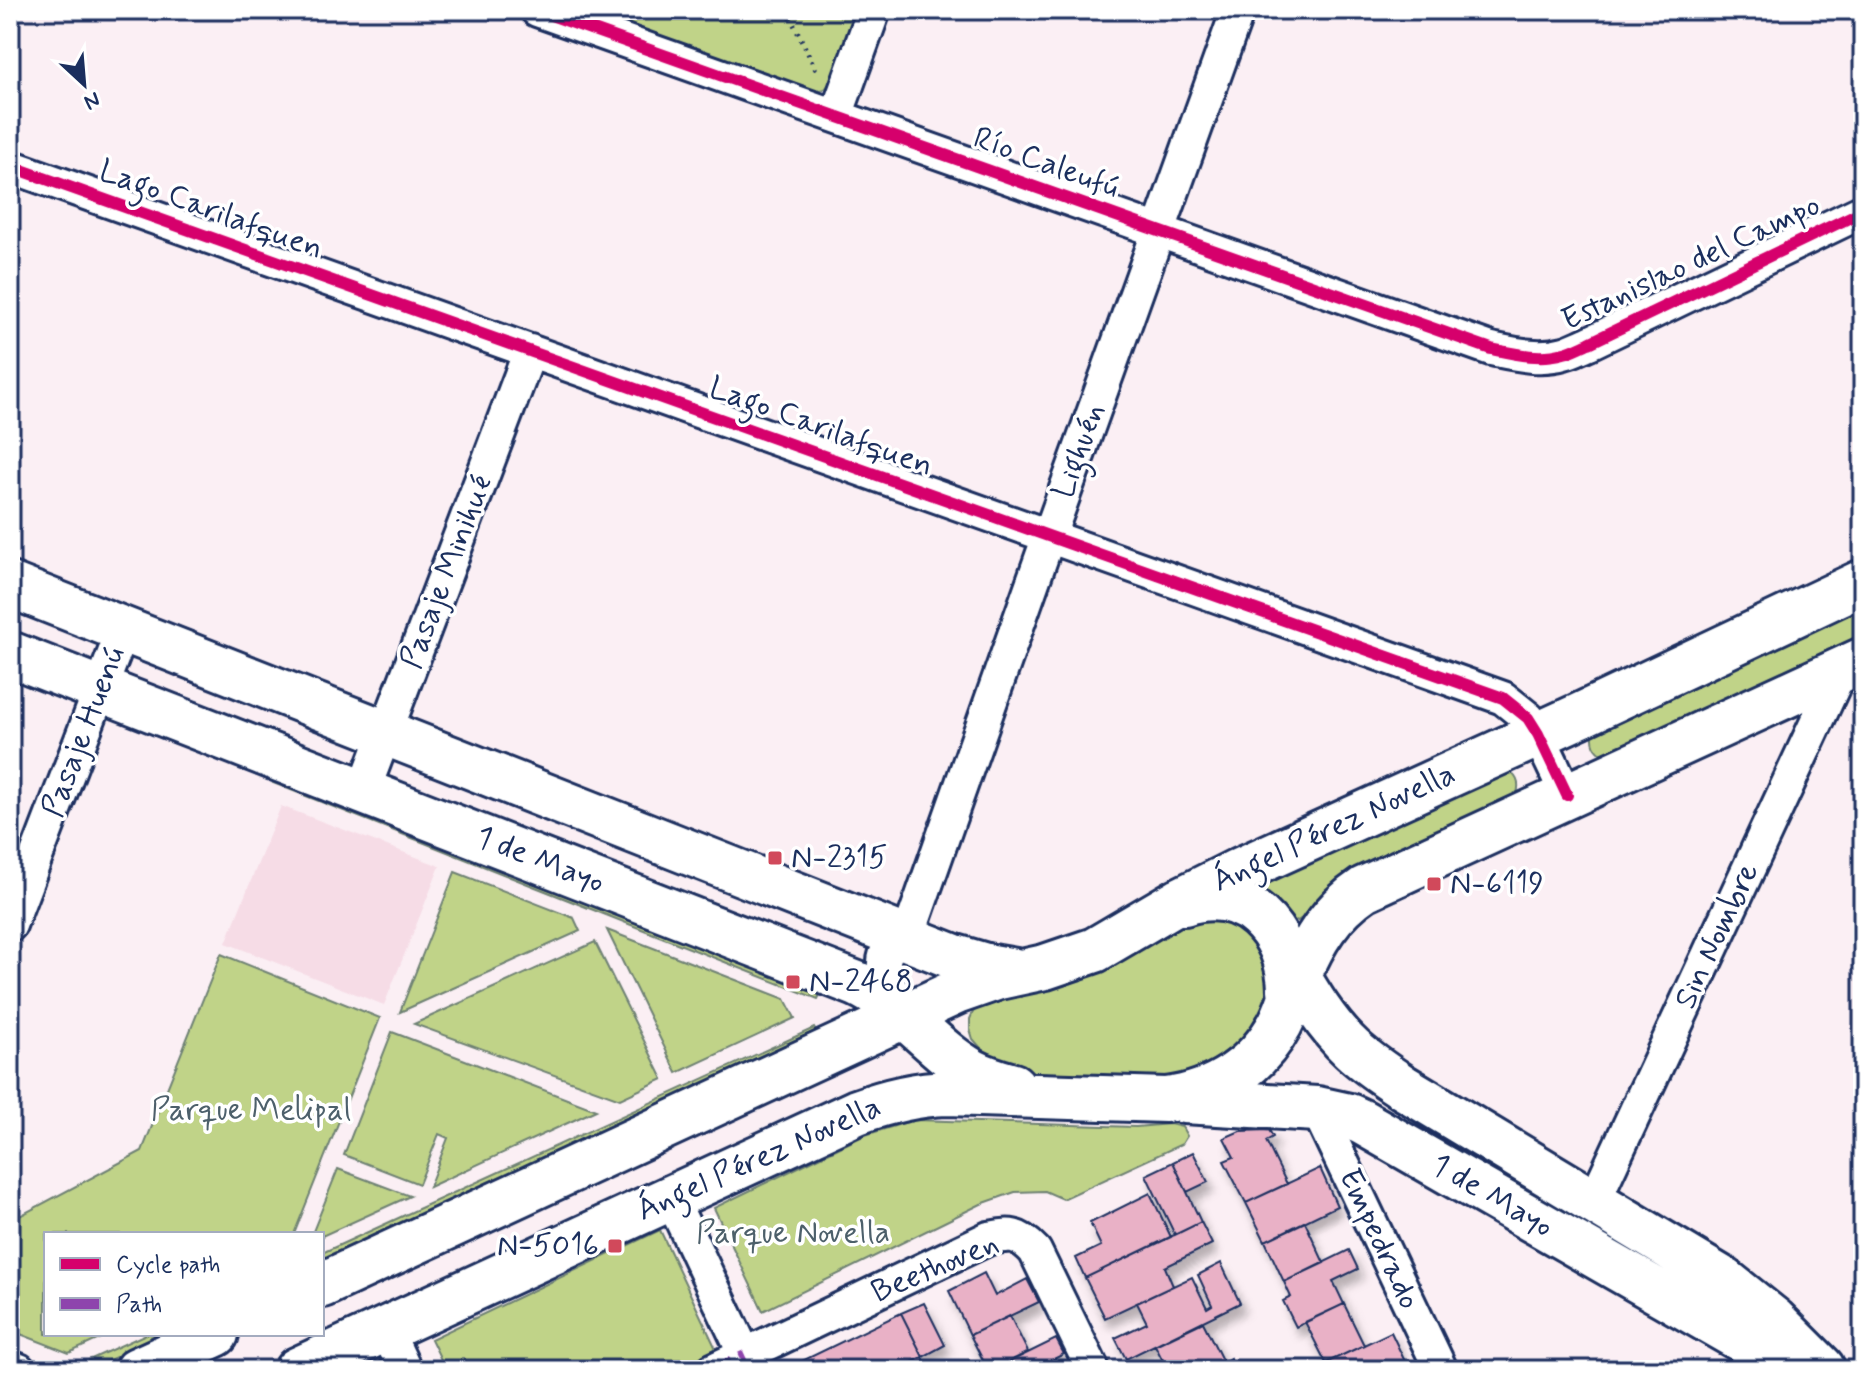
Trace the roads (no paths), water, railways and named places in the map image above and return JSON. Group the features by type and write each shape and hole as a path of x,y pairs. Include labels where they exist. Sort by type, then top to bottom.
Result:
{"main road":[{"name":"Ángel Pérez Novella","path":"324,1284 967,988 1095,950 1238,871 1863,582"},
{"name":"1 de Mayo","path":"10,585 907,939 968,962 1021,972"},
{"name":"1 de Mayo","path":"10,654 857,984 873,992 974,1072 1004,1084 1052,1096"},
{"name":"Ángel Pérez Novella","path":"297,1370 886,1101 933,1093 1166,1100 1204,1092 1242,1070 1271,1039 1290,978 1320,932 1349,899 1379,881 1852,665"},
{"name":"1 de Mayo","path":"1159,913 1211,897 1227,899 1252,910 1278,942 1290,978 1336,1033 1368,1062 1403,1087 1742,1292 1824,1370"},
{"name":"1 de Mayo","path":"1166,1100 1317,1109 1349,1116 1795,1370"},
{"path":"137,1370 212,1336"}],"street":[{"name":"Río Caleufú","path":"537,10 1491,349 1540,356"},
{"path":"836,116 874,10"},
{"name":"Lighuén","path":"904,1017 885,973 884,955 892,945 907,939 1238,10"},
{"name":"Lago Carilafquen","path":"10,166 1503,698 1528,718 1567,795"},
{"name":"Estanislao del Campo","path":"1540,356 1564,353 1589,343 1863,211"},
{"name":"Pasaje Minihué","path":"363,792 530,351"},
{"name":"Pasaje Huenú","path":"10,925 123,630"},
{"name":"Sin Nombre","path":"1594,1201 1852,665"},
{"name":"Empedrado","path":"1317,1109 1441,1370"},
{"path":"671,1198 749,1362"},
{"name":"Beethoven","path":"713,1370 749,1362 989,1238 1007,1235 1023,1239 1035,1251 1093,1370"},
{"path":"386,1329 405,1370"},
{"path":"10,1367 19,1370"}],"place":[{"name":"N-2315","path":"775,858"},
{"name":"N-6119","path":"1434,884"},
{"name":"N-2468","path":"793,982"},
{"name":"N-5016","path":"615,1246"}],"park label":[{"name":"Parque Melipal","path":"251,1110"},
{"name":"Parque Novella","path":"793,1233"}]}
